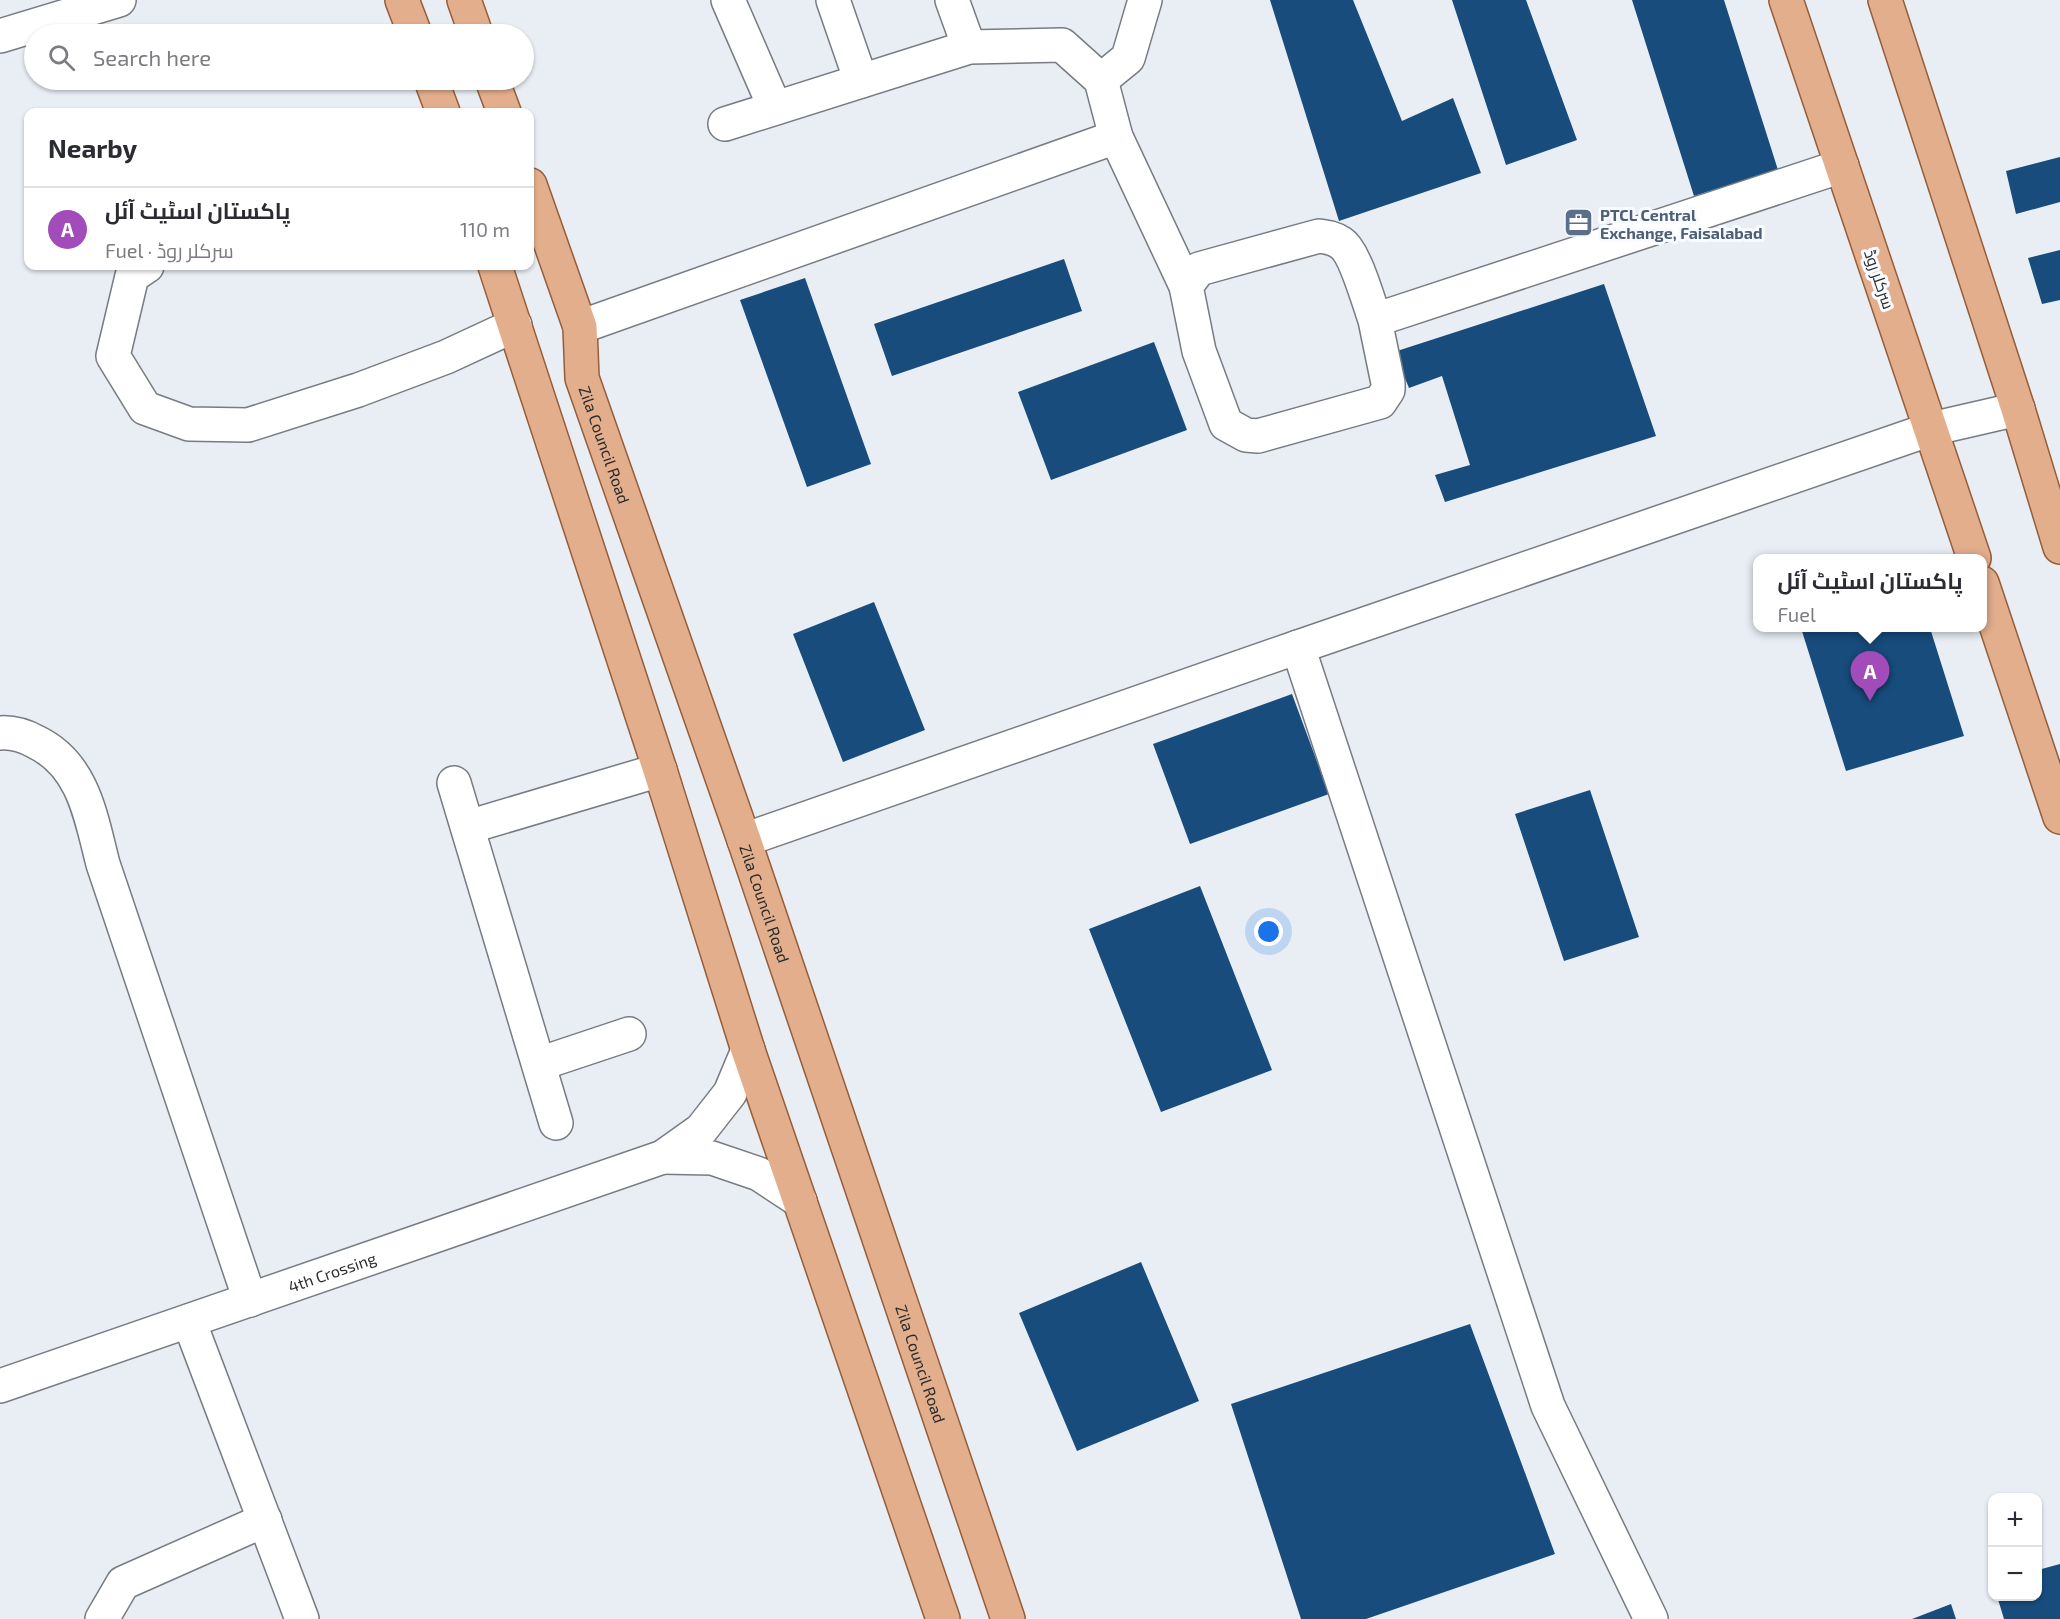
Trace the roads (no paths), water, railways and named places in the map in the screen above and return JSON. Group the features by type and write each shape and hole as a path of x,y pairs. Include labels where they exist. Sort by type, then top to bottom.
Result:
{"main road":[{"path":"402,0 411,24"},
{"path":"464,0 472,24"},
{"name":"سرکلر روڈ","path":"1785,0 1973,554"},
{"path":"1885,0 2019,409 2060,547"},
{"path":"434,90 441,108"},
{"path":"496,90 502,108"},
{"name":"Zila Council Road","path":"534,196 580,327 582,378 744,840 1008,1619"},
{"path":"496,270 660,770 748,1050 943,1619"},
{"path":"1987,595 2060,817"}],"street":[{"path":"39,24 118,0"},
{"path":"728,0 775,108"},
{"path":"833,0 861,81"},
{"path":"952,0 969,47"},
{"path":"1101,80 1128,58 1145,0"},
{"path":"0,36 24,29"},
{"path":"725,124 969,47 1062,45 1101,80 1116,137 1186,286 1199,351 1226,424 1246,435 1258,436 1380,402 1388,390 1375,320 1350,253 1343,244 1332,238 1319,236 1199,269 1186,286"},
{"path":"580,327 1116,137"},
{"path":"1375,320 1842,166"},
{"path":"141,270 132,276 113,356 145,408 189,424 248,425 358,390 446,357 515,325"},
{"path":"744,840 1931,429 2019,409"},
{"path":"1298,647 1548,1406 1651,1619"},
{"path":"0,733 25,737 46,747 67,765 80,784 103,864 250,1300"},
{"path":"468,827 660,770"},
{"path":"453,783 556,1122"},
{"path":"539,1064 629,1034"},
{"name":"4th Crossing","path":"0,1386 663,1157 701,1130 730,1093 748,1050"},
{"name":"4th Crossing","path":"663,1157 712,1158 759,1174 800,1201"},
{"path":"189,1321 302,1619"},
{"path":"102,1619 123,1583 264,1520"}],"place":[{"name":"PTCL Central Exchange, Faisalabad","path":"1579,223"},
{"name":"پاکستان اسٹیٹ آئل","path":"1870,701"}]}
